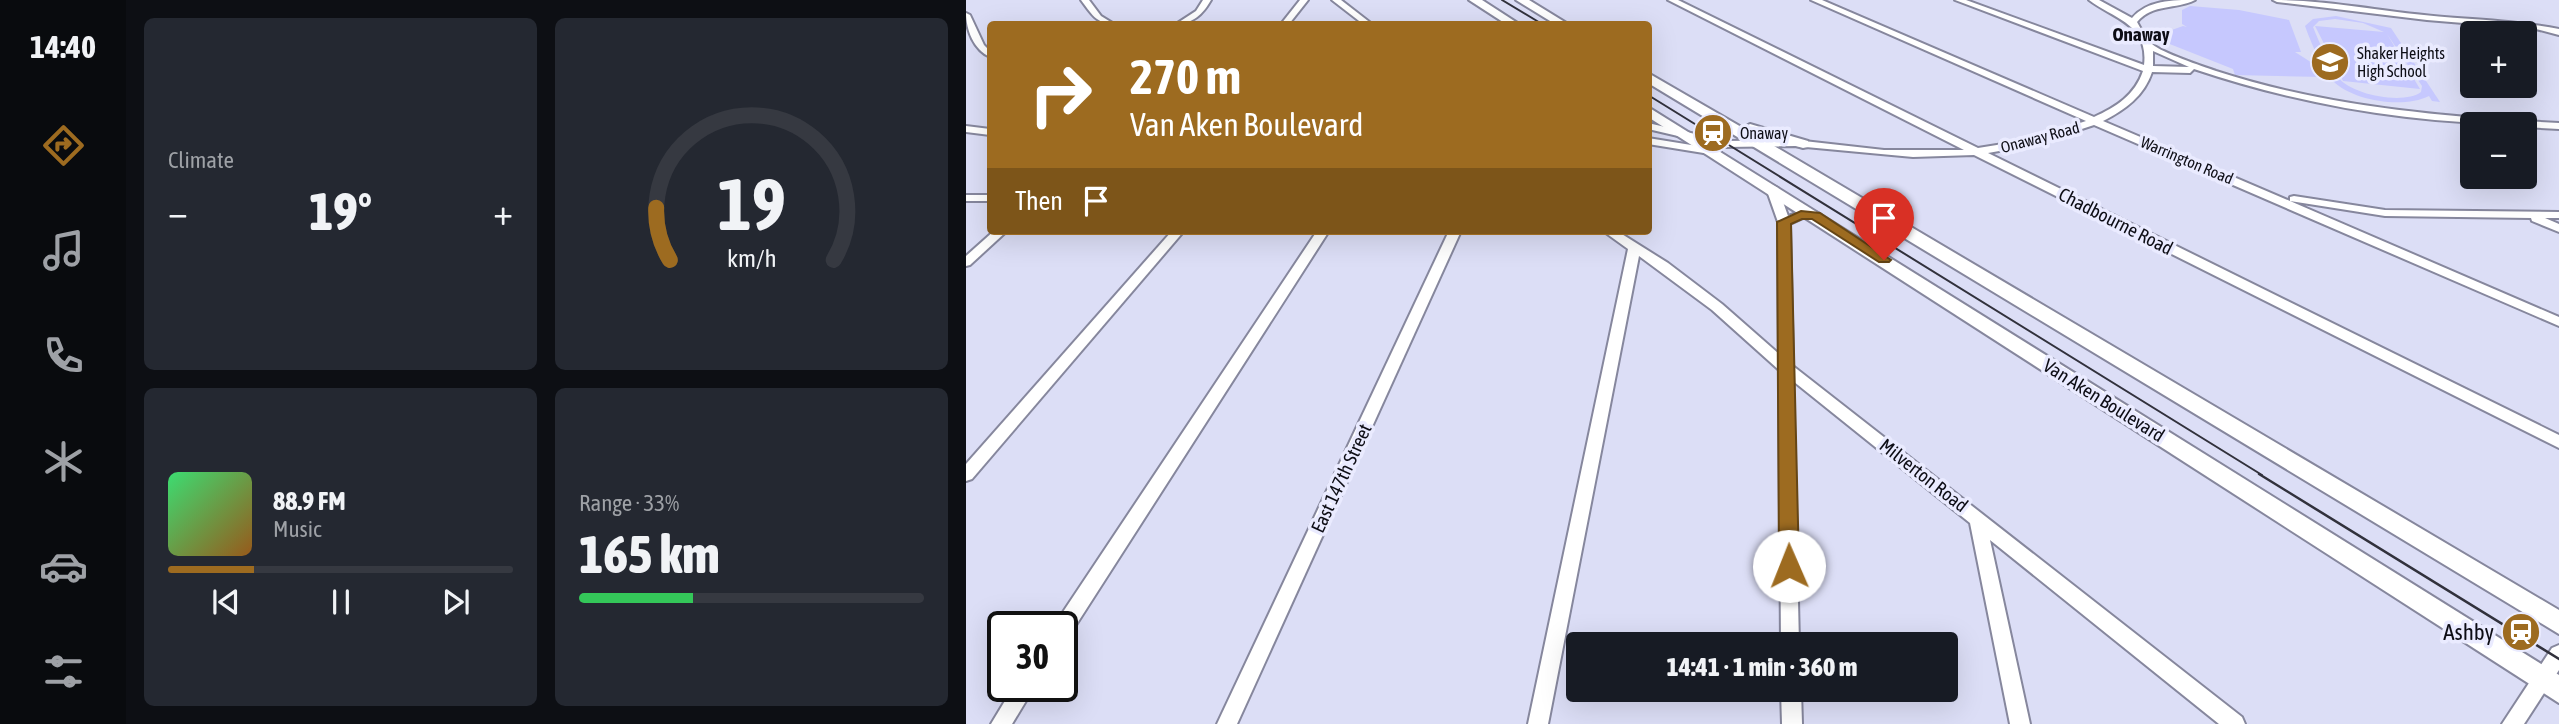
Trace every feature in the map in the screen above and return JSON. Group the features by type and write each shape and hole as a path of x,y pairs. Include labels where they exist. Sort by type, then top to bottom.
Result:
{"main road":[{"path":"1474,0 1508,21"},
{"path":"1521,0 1557,21"},
{"path":"1652,78 2559,623"},
{"path":"1716,117 1797,144"},
{"name":"Van Aken Boulevard","path":"1658,123 1712,151 1815,215 2550,685"}],"street":[{"path":"1085,0 1098,18 1104,21"},
{"path":"1187,21 1199,13 1207,0"},
{"path":"1287,21 1304,0"},
{"path":"1336,0 1364,21"},
{"name":"Chadbourne Road","path":"1672,0 2559,442"},
{"name":"Warrington Road","path":"1815,0 2559,322"},
{"path":"1959,0 2148,69 2199,70"},
{"path":"2093,0 2133,22 2148,46 2148,69"},
{"path":"2133,22 2140,13 2155,7 2191,0"},
{"path":"2277,0 2463,21"},
{"path":"2317,0 2333,5"},
{"path":"966,15 980,46 987,52"},
{"path":"2537,27 2559,25"},
{"path":"2537,27 2559,32"},
{"path":"2148,46 2199,70 2278,92 2390,110 2559,126"},
{"name":"Onaway Road","path":"1653,142 1712,151 1797,144 1887,153 1977,152 2067,134 2095,121 2123,106 2140,90 2148,69"},
{"name":"Onaway Road","path":"1658,123 1716,143 1764,146"},
{"name":"Onaway Road","path":"1653,142 1671,139 1670,131 1658,123"},
{"path":"966,129 987,132"},
{"path":"1772,188 1784,222 1790,632"},
{"path":"2272,196 2385,213 2559,215"},
{"path":"966,198 987,198"},
{"path":"1784,222 1801,215 1815,215"},
{"path":"2525,215 2559,228"},
{"path":"966,262 996,235"},
{"path":"966,475 1175,235"},
{"path":"1074,611 1320,235"},
{"name":"East 147th Street","path":"1227,724 1453,235"},
{"name":"Milverton Road","path":"1616,235 1635,246 1717,307 1785,367 2235,724"},
{"path":"1538,724 1635,246"},
{"path":"1977,517 2020,724"},
{"path":"2512,724 2550,685 2559,654"},
{"path":"1000,724 1014,702"},
{"path":"1791,702 1792,724"}],"shaded area":[{"path":"2190,6 2239,10 2289,20 2301,52 2295,52 2317,66 2323,77 2235,75 2233,69 2152,37 2187,27 2182,24 2182,10"},
{"path":"2336,16 2391,28 2440,102 2432,101 2429,96 2406,102 2379,101 2342,88 2325,70 2310,39 2305,26 2313,19","holes":["2335,19 2363,23 2384,32 2315,26 2343,81 2420,89 2387,34 2422,86 2421,92 2403,98 2378,96 2354,89 2345,83 2338,77 2313,27 2319,21"]}],"tram line":[{"path":"1502,0 1537,21"},
{"path":"1652,97 2262,475"},
{"path":"2259,474 2559,659"}],"place":[{"name":"Shaker Heights High School","path":"2330,62"},
{"name":"Onaway","path":"1713,133"},
{"name":"Ashby","path":"2521,632"}],"district":[{"name":"Onaway","path":"2141,34"}],"route":[{"path":"1789,566 1784,222 1801,215 1815,215 1884,260"}]}
